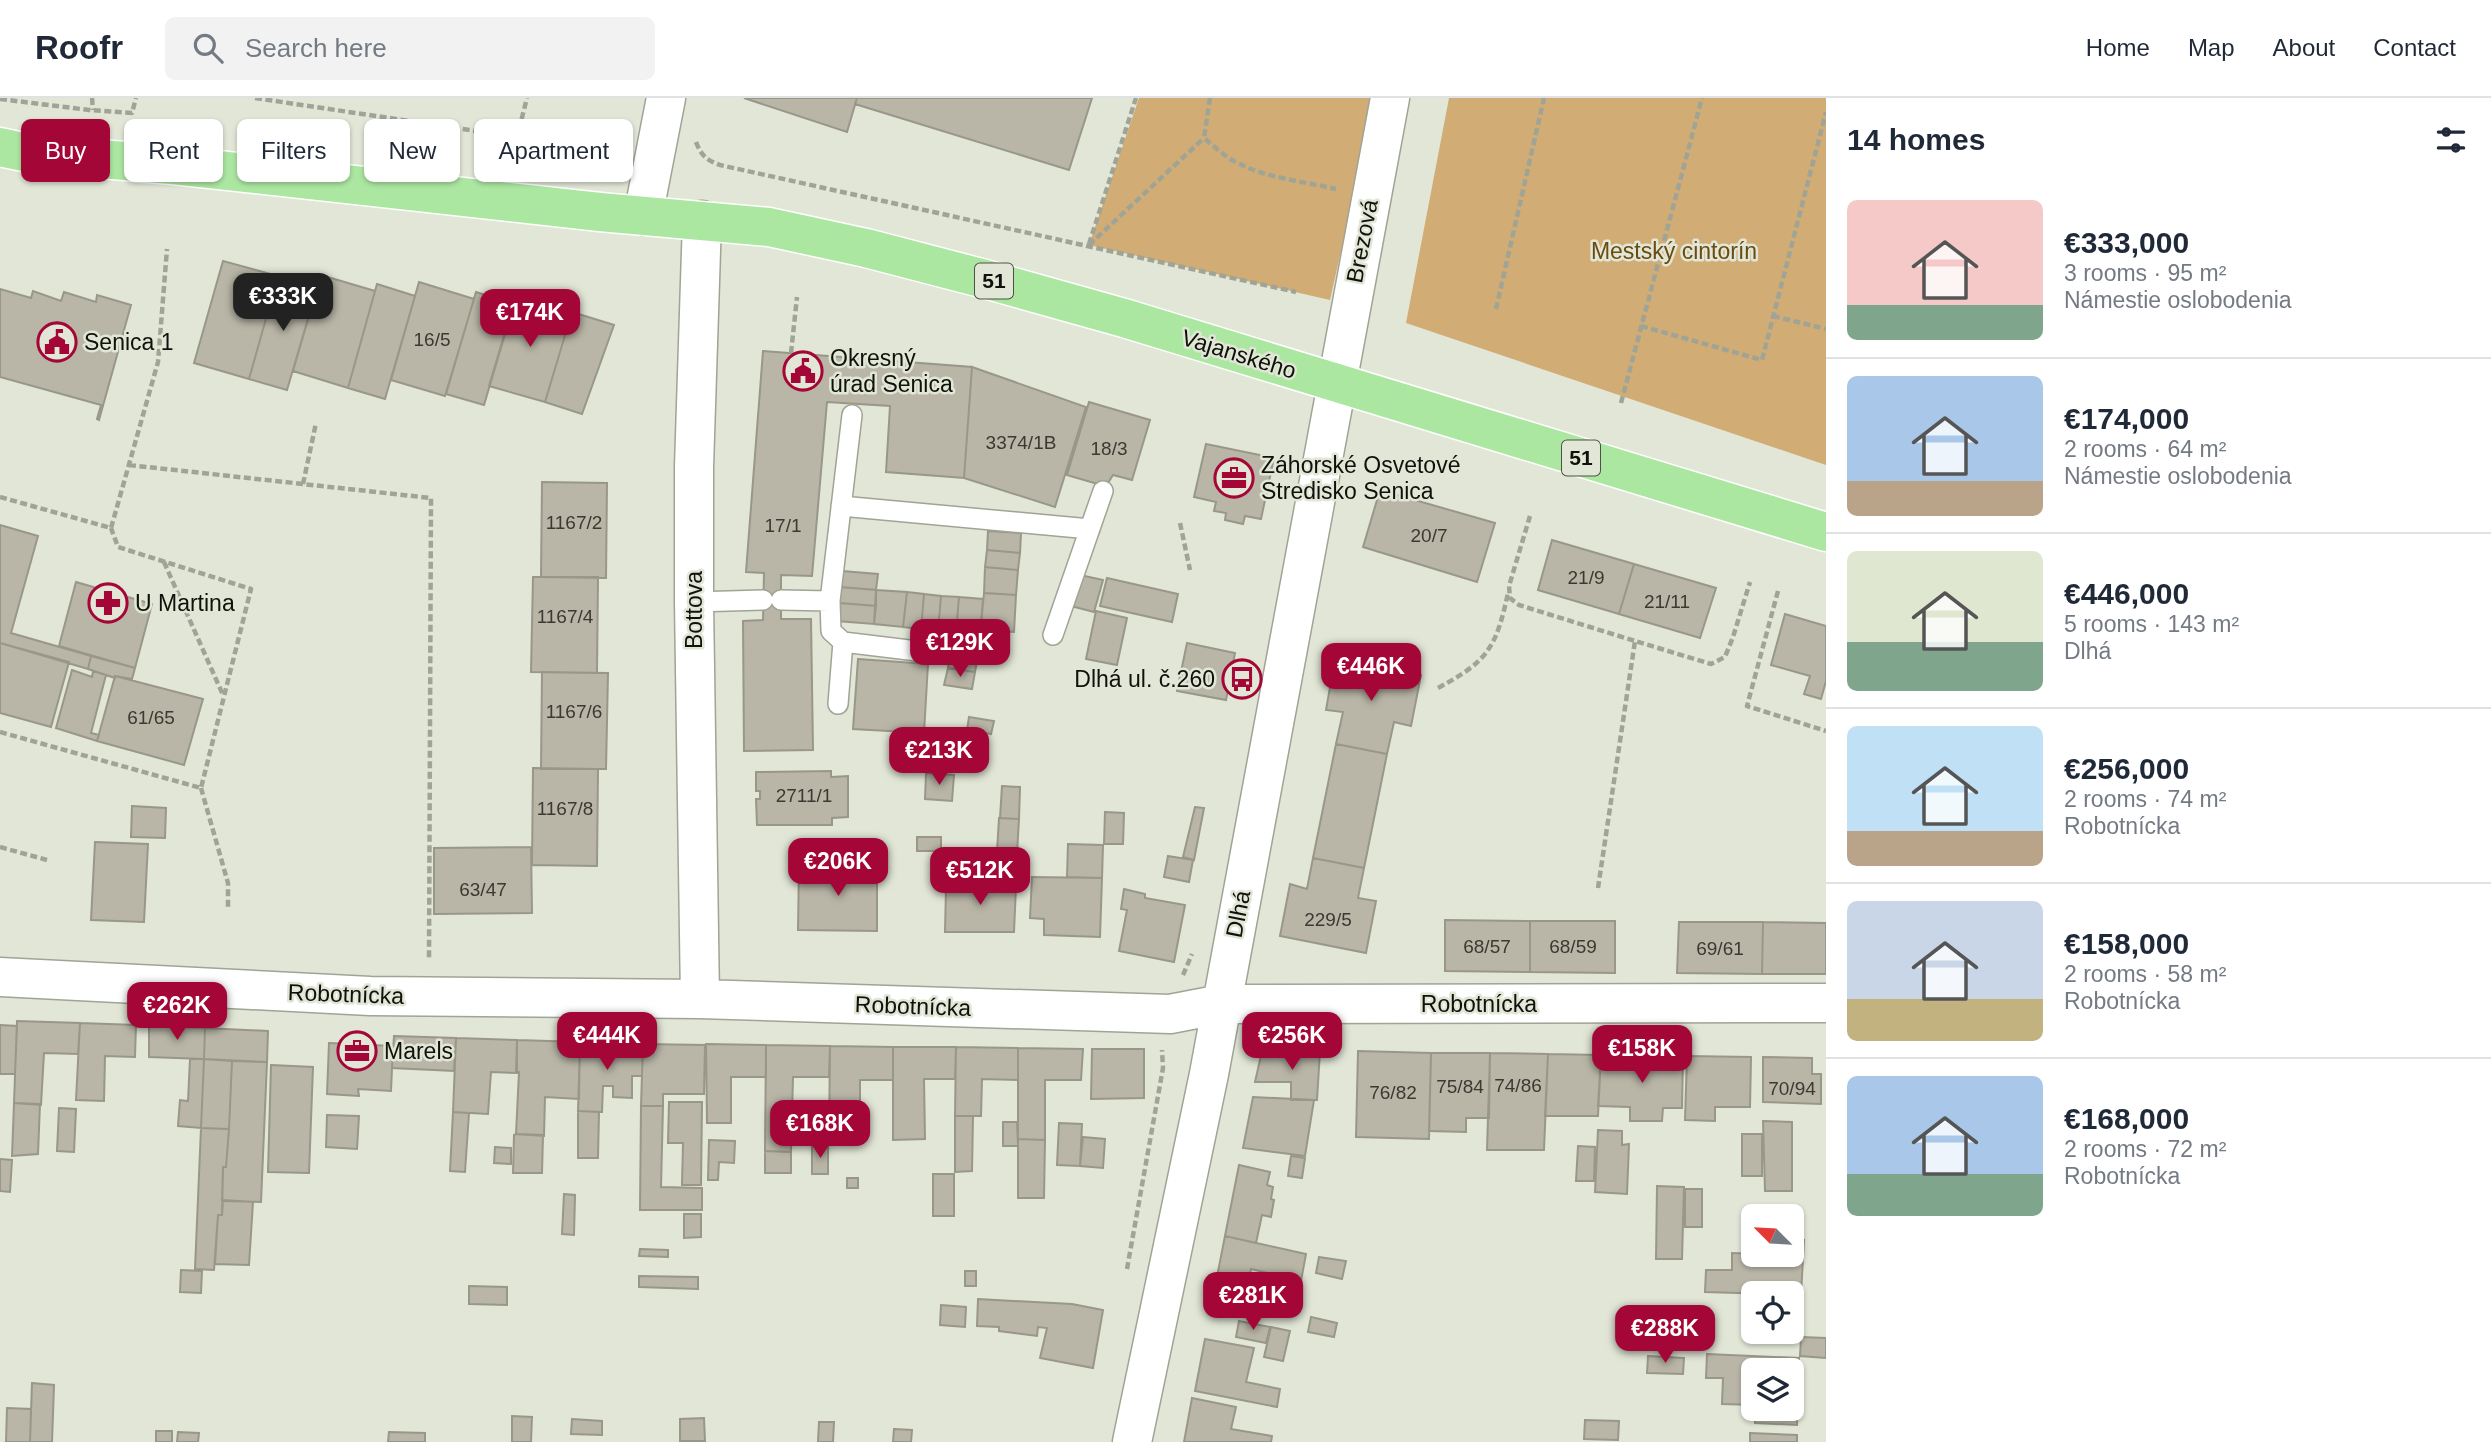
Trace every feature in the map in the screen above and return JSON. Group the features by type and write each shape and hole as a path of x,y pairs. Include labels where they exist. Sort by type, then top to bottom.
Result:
{"main road":[{"name":"51","path":"0,147 28,153 173,164 643,216"},
{"name":"Vajanského","path":"643,216 769,227 972,275 1124,318 1826,532"}],"street":[{"path":"643,216 666,98"},
{"name":"Brezová","path":"1337,385 1390,98"},
{"name":"Bottova","path":"700,999 694,467 702,220"},
{"name":"Dlhá","path":"1132,1442 1222,1004 1337,385"},
{"name":"Robotnícka","path":"0,977 370,996 700,999 1170,1014 1222,1004 1826,1003"}],"lane":[{"path":"852,415 830,601 831,631 843,642 942,654"},
{"path":"1052,635 1103,492"},
{"path":"841,506 1090,529"},
{"path":"694,602 830,601"},
{"path":"838,704 843,642"}],"path":[{"path":"92,98 93,110"},
{"path":"0,99 132,113 136,98"},
{"path":"255,98 517,137 527,98"},
{"path":"1088,245 1136,98"},
{"path":"1088,245 1204,138 1210,98"},
{"path":"1496,309 1544,98"},
{"path":"1621,403 1702,98"},
{"path":"1640,326 1762,360 1826,113"},
{"path":"695,137 701,154 720,165 1296,292"},
{"path":"1204,138 1241,165 1340,190"},
{"path":"167,248 158,362 111,528 118,547 251,589 201,788 228,883 229,908"},
{"path":"790,353 797,297"},
{"path":"1773,316 1826,329"},
{"path":"303,484 316,423"},
{"path":"129,465 431,498 429,996"},
{"path":"0,497 111,528"},
{"path":"1438,688 1467,673 1487,654 1500,629 1509,586 1530,516"},
{"path":"1180,523 1190,570"},
{"path":"164,562 223,697"},
{"path":"1509,586 1510,598 1519,605 1712,664 1725,657 1750,582"},
{"path":"1778,591 1747,706 1826,731"},
{"path":"1598,888 1635,641"},
{"path":"0,732 201,788"},
{"path":"0,847 47,860"},
{"path":"1125,1282 1163,1068 1161,1042 1192,951"}],"green space":[{"path":"1139,98 1370,98 1354,193 1330,300 1089,245"},
{"name":"Mestský cintorín","path":"1449,98 1826,98 1826,465 1406,323"}],"building":[{"path":"744,98 857,98 847,132"},
{"path":"857,98 1092,98 1069,170 855,104"},
{"path":"223,261 278,276 249,379 194,363"},
{"path":"321,275 375,291 348,388 293,371"},
{"path":"278,276 317,288 287,390 249,379"},
{"path":"419,282 474,299 445,396 391,380"},
{"path":"377,284 415,296 385,399 348,388"},
{"path":"0,289 31,298 33,291 61,301 64,292 96,302 97,295 131,305 99,420 97,419 101,405 0,377"},
{"path":"476,292 514,304 484,405 446,394"},
{"path":"516,295 572,312 545,402 489,386"},
{"path":"572,312 614,325 582,414 545,402"},
{"path":"763,351 972,367 964,478 886,472 890,406 827,402 812,576 781,575 781,619 811,619 813,750 744,751 743,621 763,620 764,573 746,572"},
{"path":"972,367 1086,407 1055,507 964,478"},
{"path":"1089,402 1150,420 1132,480 1113,475 1108,483 1101,485 1067,475"},
{"name":"Záhorské Osvetové Stredisko Senica","path":"1206,444 1274,458 1261,519 1245,516 1243,524 1225,520 1226,513 1214,511 1216,502 1194,497"},
{"path":"542,482 607,483 606,578 541,577"},
{"path":"1380,490 1495,523 1477,582 1363,547"},
{"path":"0,525 38,536 11,633 91,656 88,669 0,643"},
{"path":"988,531 1021,533 1020,553 987,550"},
{"path":"1552,540 1634,564 1619,614 1538,590"},
{"path":"987,550 1020,553 1018,570 985,567"},
{"path":"1634,564 1716,588 1700,638 1619,614"},
{"path":"985,567 1018,570 1016,595 984,593"},
{"path":"842,571 878,574 876,590 840,587"},
{"path":"1080,575 1103,580 1094,612 1071,606"},
{"path":"533,577 598,577 597,673 531,672"},
{"path":"1107,578 1178,594 1172,622 1100,606"},
{"path":"76,582 152,604 135,668 59,646"},
{"path":"840,587 876,590 876,606 840,603"},
{"path":"876,590 907,592 903,627 874,624"},
{"path":"907,592 924,594 921,629 903,627"},
{"path":"984,593 1016,595 1014,632 984,630 983,635 980,635"},
{"path":"924,594 941,596 938,631 921,629"},
{"path":"941,596 959,597 956,633 938,631"},
{"path":"959,597 983,599 980,635 956,633"},
{"path":"840,603 876,606 874,624 837,621"},
{"path":"1096,611 1127,618 1117,665 1086,659"},
{"path":"1785,614 1826,626 1826,681 1821,699 1804,694 1810,676 1771,665"},
{"path":"951,632 980,635 978,655 950,650"},
{"path":"0,643 69,662 51,727 0,713"},
{"path":"1187,643 1235,653 1226,700 1177,691"},
{"path":"950,650 978,655 975,672 948,668"},
{"path":"91,656 135,668 132,679 115,678 88,669"},
{"path":"858,659 928,664 924,733 853,729"},
{"path":"1335,659 1421,675 1411,726 1394,722 1387,754 1336,744 1343,712 1326,710"},
{"path":"948,668 975,672 972,689 944,685"},
{"path":"72,670 92,677 93,671 106,675 91,733 99,735 97,741 56,728"},
{"path":"542,672 608,673 606,769 541,769"},
{"path":"115,676 203,699 184,765 97,741"},
{"path":"969,717 994,721 991,734 967,730"},
{"path":"1336,744 1387,754 1364,868 1313,858"},
{"path":"533,768 598,769 597,866 532,865"},
{"path":"831,771 831,777 848,776 848,817 832,818 832,825 757,825 756,799 760,799 760,791 756,791 756,772"},
{"path":"926,773 954,775 952,801 925,799"},
{"path":"1002,786 1020,787 1019,819 1000,818"},
{"path":"132,806 166,808 165,838 131,837"},
{"path":"1195,807 1204,808 1194,860 1183,857"},
{"path":"1105,812 1124,813 1123,844 1104,844"},
{"path":"999,818 1019,819 1017,854 997,852"},
{"path":"917,837 941,837 941,851 917,851"},
{"path":"95,842 148,844 144,922 91,920"},
{"path":"1068,844 1103,845 1102,878 1067,877"},
{"path":"531,847 532,913 434,914 434,848"},
{"path":"1168,856 1193,860 1189,882 1164,877"},
{"path":"1313,858 1364,868 1358,898 1376,901 1366,953 1280,936 1290,884 1307,889"},
{"path":"799,864 877,865 877,931 798,930"},
{"path":"968,875 988,875 988,885 1016,886 1014,932 945,932 946,888 951,885 968,885"},
{"path":"1032,877 1102,878 1100,937 1044,935 1044,919 1030,918"},
{"path":"1124,889 1145,894 1145,898 1185,905 1174,962 1119,951 1127,910 1121,909"},
{"path":"1445,920 1530,921 1530,972 1445,971"},
{"path":"1530,921 1615,921 1615,973 1530,972"},
{"path":"1679,922 1763,922 1762,974 1677,973"},
{"path":"1763,922 1826,923 1826,974 1762,974"},
{"path":"17,1021 80,1023 78,1054 44,1053 41,1105 14,1103"},
{"path":"80,1023 136,1025 135,1057 105,1056 104,1101 76,1100"},
{"path":"0,1025 17,1026 15,1074 0,1074"},
{"path":"149,1026 205,1028 204,1059 149,1057"},
{"path":"205,1028 268,1031 267,1062 204,1059"},
{"path":"394,1036 456,1038 454,1071 392,1068"},
{"path":"456,1038 517,1040 517,1073 491,1072 488,1114 453,1112"},
{"path":"517,1040 580,1042 579,1099 545,1097 544,1136 516,1134 519,1072 516,1072"},
{"path":"580,1042 643,1044 642,1076 632,1076 632,1098 613,1097 613,1086 603,1086 602,1112 578,1111"},
{"path":"329,1043 393,1046 391,1091 358,1089 359,1096 327,1094"},
{"path":"643,1044 705,1045 704,1094 663,1094 663,1106 641,1106"},
{"path":"706,1044 766,1045 766,1077 731,1077 731,1123 707,1123"},
{"path":"766,1045 830,1046 829,1077 793,1077 791,1152 765,1151"},
{"path":"830,1046 893,1047 893,1080 860,1080 860,1139 829,1139"},
{"path":"893,1047 956,1047 955,1079 924,1079 925,1139 893,1140"},
{"path":"956,1047 1018,1048 1018,1080 982,1079 981,1116 955,1116"},
{"path":"1018,1048 1083,1049 1081,1080 1045,1080 1045,1140 1018,1139"},
{"path":"1092,1049 1144,1049 1144,1098 1091,1099"},
{"path":"1262,1051 1320,1051 1317,1100 1291,1100 1291,1082 1255,1082"},
{"path":"1358,1051 1431,1053 1429,1139 1356,1137"},
{"path":"1431,1053 1490,1053 1489,1118 1466,1118 1466,1132 1429,1131"},
{"path":"1490,1053 1548,1054 1544,1150 1487,1150"},
{"path":"1548,1054 1601,1055 1598,1116 1545,1116"},
{"path":"1601,1055 1683,1056 1682,1108 1663,1108 1662,1121 1630,1121 1630,1107 1598,1106"},
{"path":"1687,1056 1751,1057 1750,1107 1715,1107 1715,1121 1685,1120"},
{"path":"1763,1057 1812,1058 1812,1074 1821,1074 1821,1104 1763,1102"},
{"path":"190,1059 204,1059 201,1128 178,1126 180,1100 188,1101"},
{"path":"204,1059 232,1061 229,1129 201,1128"},
{"path":"232,1061 267,1062 261,1202 222,1201"},
{"path":"271,1065 313,1067 309,1173 268,1172"},
{"path":"1253,1097 1314,1100 1305,1156 1243,1148"},
{"path":"669,1102 702,1102 701,1185 682,1185 683,1143 668,1143"},
{"path":"14,1103 40,1104 38,1154 12,1156"},
{"path":"641,1106 663,1106 661,1187 702,1188 702,1210 640,1210"},
{"path":"59,1108 76,1109 74,1152 57,1151"},
{"path":"578,1111 599,1112 598,1158 578,1158"},
{"path":"453,1112 469,1113 465,1172 450,1171"},
{"path":"327,1115 359,1116 357,1149 326,1147"},
{"path":"955,1116 973,1116 972,1171 955,1172"},
{"path":"1763,1121 1792,1122 1792,1191 1765,1191"},
{"path":"1003,1122 1017,1122 1018,1146 1003,1146"},
{"path":"1059,1123 1082,1124 1080,1166 1057,1165"},
{"path":"201,1128 229,1129 226,1167 223,1167 222,1215 218,1215 214,1270 195,1269"},
{"path":"1598,1130 1622,1131 1622,1145 1629,1144 1627,1194 1595,1192"},
{"path":"516,1134 543,1135 542,1173 513,1173"},
{"path":"1742,1134 1762,1134 1762,1176 1742,1176"},
{"path":"1083,1137 1105,1139 1103,1168 1080,1166"},
{"path":"1018,1139 1045,1140 1044,1198 1018,1198"},
{"path":"709,1140 735,1141 734,1163 719,1162 718,1180 708,1180"},
{"path":"812,1145 828,1146 828,1174 812,1174"},
{"path":"1578,1146 1595,1147 1594,1181 1576,1181"},
{"path":"495,1147 511,1148 511,1164 494,1163"},
{"path":"765,1151 791,1152 791,1173 765,1173"},
{"path":"1291,1156 1305,1158 1302,1178 1288,1176"},
{"path":"0,1159 12,1160 10,1192 0,1191"},
{"path":"1239,1165 1270,1172 1267,1185 1273,1187 1271,1199 1274,1200 1271,1217 1262,1215 1256,1243 1225,1236"},
{"path":"933,1174 954,1174 954,1216 933,1216"},
{"path":"847,1178 858,1178 858,1188 847,1188"},
{"path":"1657,1186 1684,1187 1682,1259 1656,1259"},
{"path":"1685,1189 1702,1189 1702,1227 1685,1227"},
{"path":"564,1194 575,1195 574,1235 562,1234"},
{"path":"223,1200 253,1202 249,1265 215,1264 218,1215 222,1215"},
{"path":"684,1214 701,1214 701,1237 684,1238"},
{"path":"1225,1236 1306,1254 1301,1281 1251,1269 1246,1294 1215,1287"},
{"path":"640,1249 668,1250 668,1257 639,1256"},
{"path":"1732,1253 1741,1253 1741,1267 1803,1267 1802,1281 1741,1281 1741,1293 1705,1292 1706,1270 1732,1270"},
{"path":"1319,1257 1346,1261 1342,1279 1316,1273"},
{"path":"181,1270 202,1271 201,1293 180,1292"},
{"path":"965,1271 976,1271 976,1286 965,1286"},
{"path":"639,1276 698,1277 698,1289 639,1287"},
{"path":"469,1286 507,1287 507,1305 469,1304"},
{"path":"978,1299 1072,1304 1103,1310 1093,1368 1040,1358 1047,1328 1038,1327 1037,1336 999,1331 999,1327 977,1326"},
{"path":"941,1305 966,1307 965,1327 940,1325"},
{"path":"1311,1317 1337,1323 1334,1337 1308,1332"},
{"path":"1239,1321 1270,1327 1266,1343 1236,1337"},
{"path":"1271,1327 1290,1331 1283,1361 1264,1357"},
{"path":"1804,1337 1826,1338 1826,1358 1800,1356"},
{"path":"1205,1339 1254,1348 1246,1382 1280,1389 1277,1407 1195,1391"},
{"path":"1707,1354 1799,1358 1741,1358 1741,1405 1722,1404 1723,1378 1706,1378"},
{"path":"1648,1356 1684,1358 1683,1374 1647,1373"},
{"path":"32,1383 54,1385 52,1442 30,1442"},
{"path":"1192,1398 1236,1407 1231,1429 1272,1436 1271,1442 1184,1442"},
{"path":"7,1408 31,1409 30,1442 6,1442"},
{"path":"512,1416 532,1417 531,1442 512,1442"},
{"path":"704,1418 705,1441 680,1441 680,1419"},
{"path":"572,1419 602,1421 602,1435 571,1434"},
{"path":"1585,1420 1619,1421 1618,1440 1584,1439"},
{"path":"1755,1421 1797,1421 1797,1425"},
{"path":"819,1422 834,1422 833,1442 818,1442"},
{"path":"894,1429 912,1430 911,1442 893,1442"},
{"path":"156,1431 172,1431 172,1442 156,1442"},
{"path":"178,1432 199,1433 198,1442 177,1442"},
{"path":"389,1432 425,1433 425,1442 388,1442"},
{"path":"1750,1433 1797,1435 1797,1442 1750,1442"}],"place":[{"name":"Senica 1","path":"57,342"},
{"name":"Okresný úrad Senica","path":"803,371"},
{"name":"Záhorské Osvetové Stredisko Senica","path":"1234,478"},
{"name":"U Martina","path":"108,603"},
{"name":"Dlhá ul. č.260","path":"1242,679"},
{"name":"Marels","path":"357,1051"}]}
